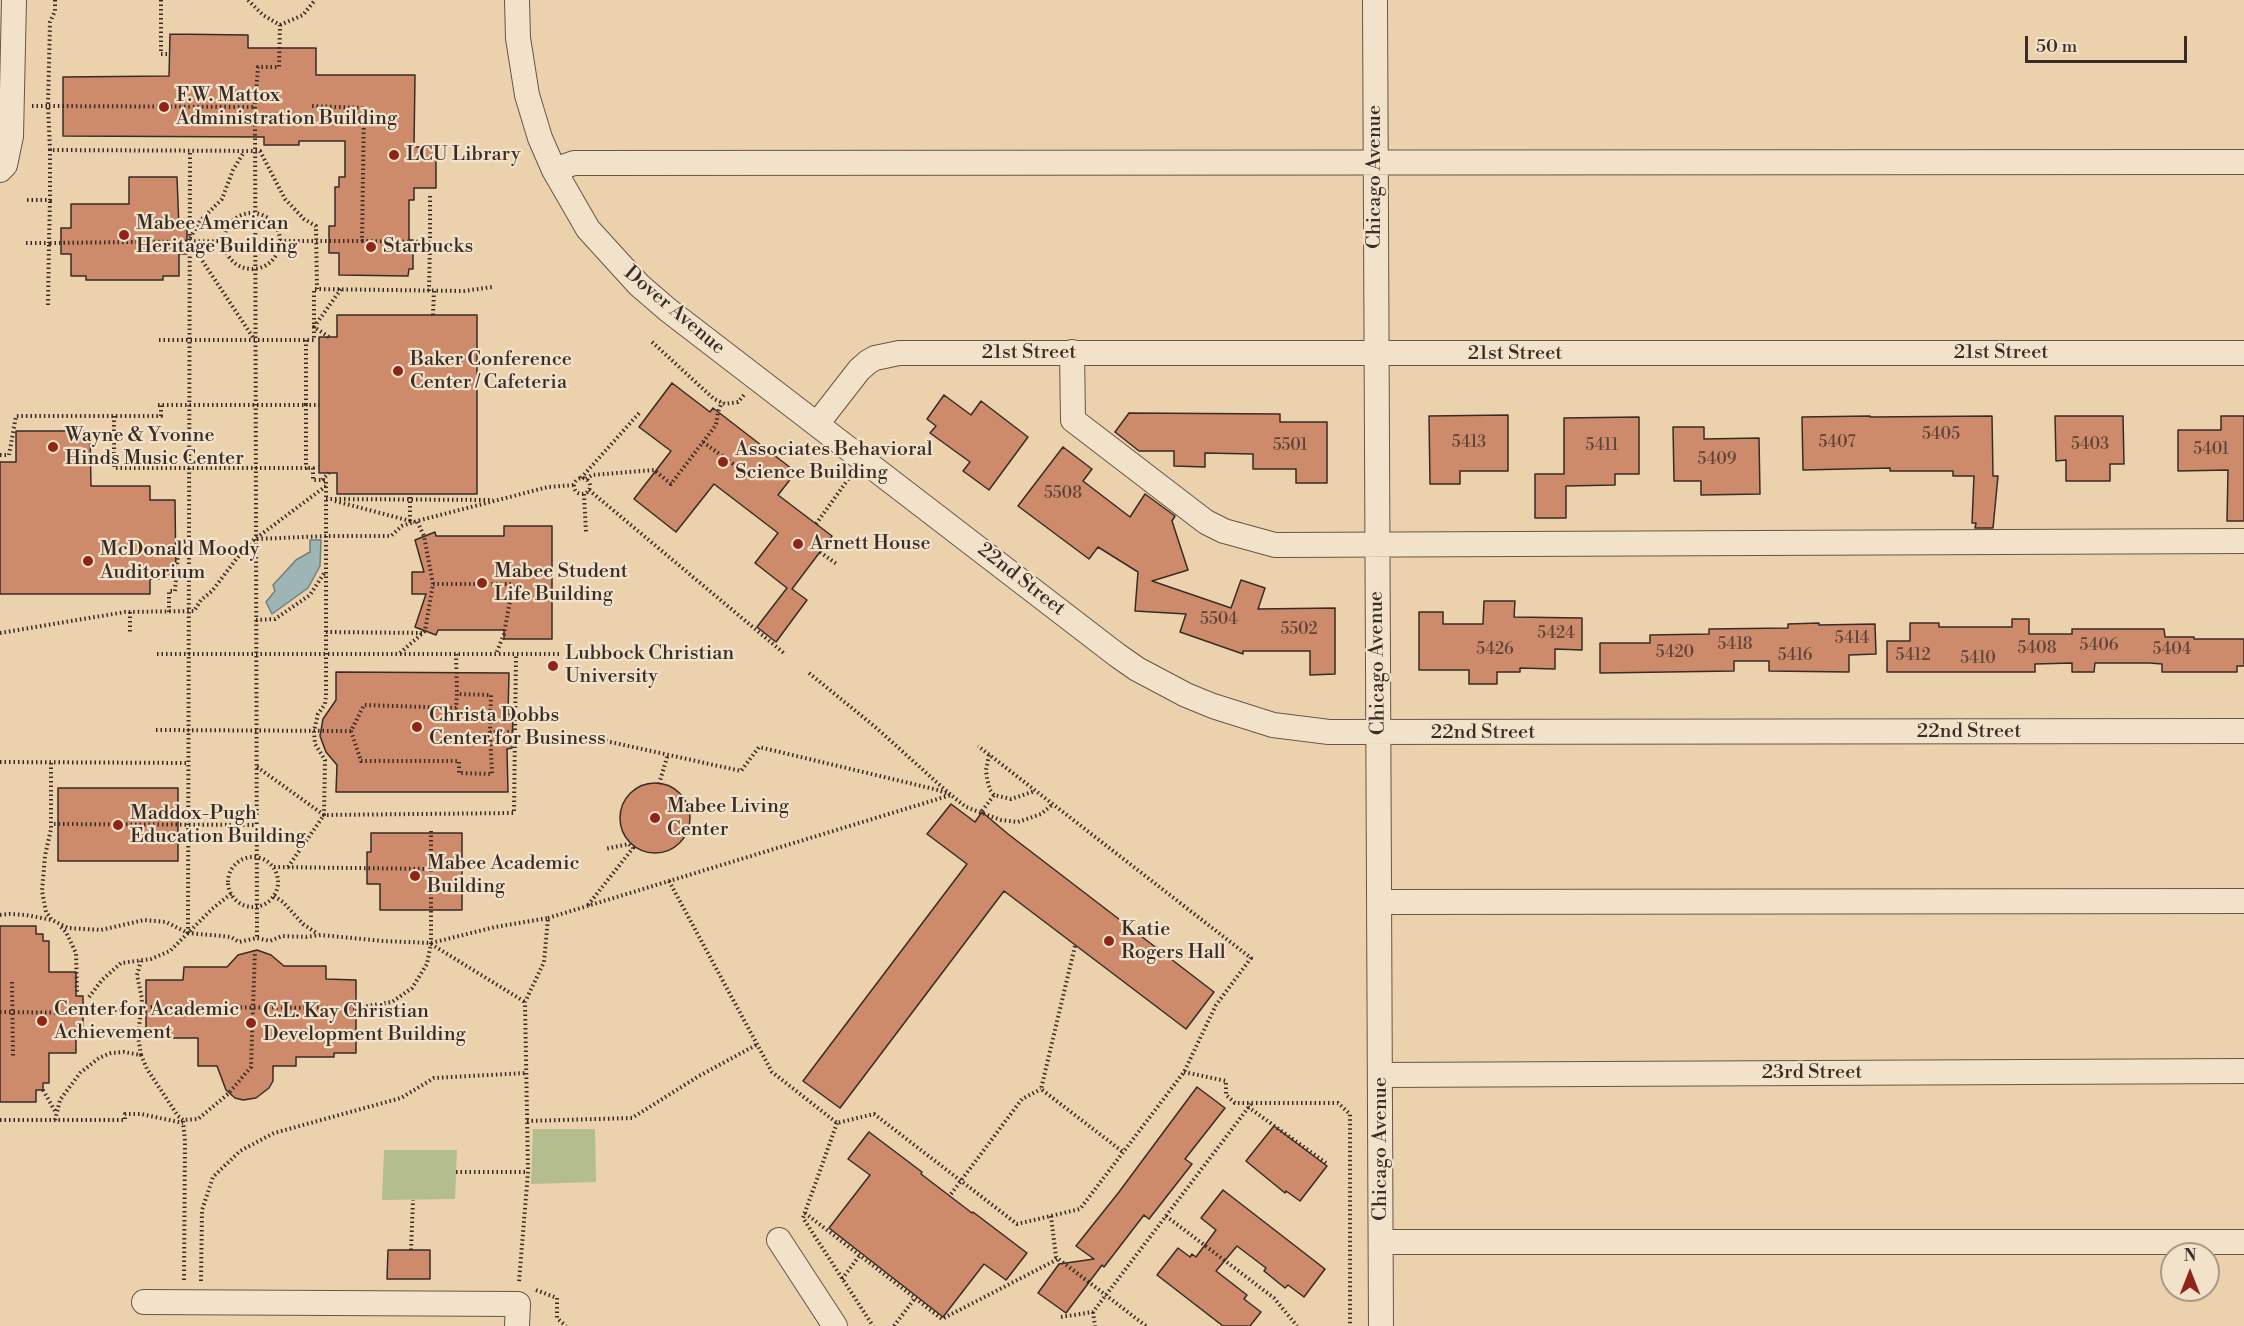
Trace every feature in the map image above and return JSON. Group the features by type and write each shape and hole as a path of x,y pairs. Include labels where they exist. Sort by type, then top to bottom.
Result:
{"street":[{"path":"0,170 5,165 11,136 14,0"},
{"name":"Dover Avenue","path":"517,0 518,38 527,95 540,138 554,170 588,229 639,285 668,310 817,424"},
{"name":"Chicago Avenue","path":"1375,0 1381,1326"},
{"path":"554,170 574,163 2244,162"},
{"path":"1072,352 1073,420 1206,522 1224,531 1275,545 2244,541"},
{"name":"21st Street","path":"817,424 859,370 875,358 899,353 2244,353"},
{"name":"22nd Street","path":"817,424 1117,655 1161,683 1213,706 1278,726 1329,732 1378,733 2244,731"},
{"path":"1380,902 2244,901"},
{"name":"23rd Street","path":"1380,1075 2244,1071"},
{"path":"779,1240 835,1326"},
{"path":"1381,1242 2244,1242"},
{"path":"144,1302 518,1304 517,1326"}],"path":[{"path":"48,305 50,150 48,106 50,22 55,11 55,0"},
{"path":"161,0 161,54 170,54"},
{"path":"248,0 262,15 280,25"},
{"path":"280,25 303,15 315,0"},
{"path":"256,938 255,107 258,67 279,67 280,25"},
{"path":"28,106 255,107"},
{"path":"311,106 364,108 362,241"},
{"path":"50,150 260,151 285,199 304,219 316,226 314,340 159,340"},
{"path":"188,933 190,151"},
{"path":"189,242 196,226 222,199 233,170 245,151"},
{"path":"430,194 433,315"},
{"path":"27,200 50,200"},
{"path":"254,213 274,222 279,230 280,241 276,256 270,263 254,268 243,267 235,263 228,256 225,241 227,229 232,221 240,216 254,213"},
{"path":"26,243 225,241"},
{"path":"280,241 430,242"},
{"path":"189,242 255,340"},
{"path":"316,289 464,291 492,287"},
{"path":"314,327 341,289"},
{"path":"314,327 329,336"},
{"path":"306,340 306,468"},
{"path":"652,342 714,399 722,402 738,402 746,394"},
{"path":"584,494 577,492 574,485 576,480 592,475 654,470 670,484 716,425 722,402"},
{"path":"0,455 9,455 16,416 161,416 159,405 319,405"},
{"path":"584,478 641,411"},
{"path":"114,416 114,468 313,468 313,480 326,480 325,704 318,714 314,731 315,744 325,760 324,814 288,867"},
{"path":"703,442 741,470"},
{"path":"321,480 329,473"},
{"path":"816,524 850,477"},
{"path":"584,478 590,483 589,490 584,494"},
{"path":"255,539 391,536 402,526 414,521 548,487 574,485"},
{"path":"0,633 130,612 194,611 247,545 326,486"},
{"path":"589,490 785,654"},
{"path":"398,654 424,633 433,584 424,536 414,521 410,494"},
{"path":"584,494 586,532"},
{"path":"327,499 499,500"},
{"path":"327,499 414,521"},
{"path":"169,612 169,591 175,591 177,542 189,542"},
{"path":"820,552 838,565"},
{"path":"256,620 275,619 310,595 326,571"},
{"path":"433,584 513,584 504,634 496,654"},
{"path":"130,612 130,634"},
{"path":"326,632 424,633"},
{"path":"157,654 559,654"},
{"path":"456,654 456,708 364,705 351,731 361,761 459,761 459,773 492,774 490,695 457,693"},
{"path":"256,767 324,814 514,813 516,654"},
{"path":"809,673 874,726 966,807 982,811 1001,820 1018,822 1041,814 1053,804"},
{"path":"156,730 351,731"},
{"path":"490,732 515,732"},
{"path":"597,739 741,771 759,747 951,795"},
{"path":"837,1123 874,1114 1017,1224 1080,1209 1184,1072 1216,1005 1251,958 978,746"},
{"path":"659,784 668,754"},
{"path":"989,755 987,779 994,795 1011,799 1035,791"},
{"path":"0,762 189,763"},
{"path":"51,763 51,829 45,856 42,891 46,912 66,932 76,953 77,992"},
{"path":"58,924 91,931 134,921 159,921 188,933 231,937 239,942 256,938 270,941 282,936 320,935 430,943 495,927 548,918 951,795"},
{"path":"982,811 994,795"},
{"path":"54,824 256,825"},
{"path":"0,1012 86,1013 144,1007 356,1008 392,1002 412,988 421,978 427,964 430,943 431,830"},
{"path":"587,906 633,848 629,844 605,849"},
{"path":"256,857 264,859 274,867 279,883 274,896 268,902 256,906 239,902 227,884 232,869 243,859 256,857"},
{"path":"274,867 430,869"},
{"path":"669,881 772,1072 837,1123"},
{"path":"89,997 121,963 160,957 170,951 232,893"},
{"path":"274,896 283,902 303,924 320,935"},
{"path":"0,915 26,915 52,920"},
{"path":"519,1284 528,1172 525,1002 544,962 548,918"},
{"path":"430,943 525,1002"},
{"path":"951,1194 1022,1099 1041,1089 1075,946"},
{"path":"0,1120 125,1120 125,1114 141,1114 183,1121 198,1119 228,1094 251,1067 255,950"},
{"path":"141,960 136,975 144,1007 138,1036 141,1055 147,1069 183,1121 185,1141 184,1285 201,1285 202,1210 213,1177 240,1151 274,1133 401,1098 434,1077 526,1073"},
{"path":"12,982 13,1056"},
{"path":"527,1121 632,1118 699,1076 756,1045"},
{"path":"55,1120 56,1111 67,1088 80,1073 99,1058 117,1052 141,1055"},
{"path":"1184,1072 1226,1082 1226,1095 1235,1103 1250,1105 1338,1103 1350,1114 1350,1326"},
{"path":"1041,1089 1124,1152"},
{"path":"43,1090 56,1111"},
{"path":"1250,1105 1326,1162"},
{"path":"1061,1317 1093,1312 1250,1105"},
{"path":"837,1123 803,1218 873,1326"},
{"path":"456,1172 528,1172"},
{"path":"411,1250 413,1200"},
{"path":"805,1213 942,1319 1058,1259"},
{"path":"1051,1216 1058,1259 1146,1326"},
{"path":"1166,1216 1274,1298 1298,1326"},
{"path":"842,1279 860,1256"},
{"path":"508,1284 519,1284 556,1298 557,1326"},
{"path":"894,1326 915,1298"},
{"path":"1093,1312 1095,1326"},
{"path":"557,1318 566,1326"}],"green space":[{"path":"533,1129 595,1129 596,1182 531,1184"},
{"path":"384,1150 457,1150 455,1199 382,1200"}],"water":[{"path":"310,540 321,540 320,566 308,588 272,614 266,602 275,591 273,585 296,560 310,552"}],"building":[{"path":"170,34 248,35 248,48 316,48 316,75 415,75 414,147 436,147 436,188 414,188 414,200 409,200 409,240 413,240 413,269 409,269 408,276 339,275 339,253 329,253 329,226 335,226 335,187 339,187 339,177 345,177 345,141 299,141 299,145 264,145 264,137 63,136 63,77 169,76"},
{"name":"Mabee American Heritage Building","path":"129,177 177,177 179,228 187,228 187,254 179,254 179,276 163,276 163,280 86,280 86,276 71,276 71,254 61,254 61,228 71,228 71,204 129,204"},
{"name":"Baker Conference Center / Cafeteria","path":"337,315 477,315 477,494 337,494 337,473 319,473 319,337 337,337"},
{"name":"Associates Behavioral Science Building","path":"672,383 710,412 713,408 796,472 778,495 832,536 792,589 807,600 776,642 757,627 787,588 755,563 778,533 714,484 676,532 634,499 671,451 639,427"},
{"path":"944,395 971,415 981,401 1028,437 989,490 963,471 970,462 930,433 936,426 927,419"},
{"path":"1129,413 1280,414 1280,422 1327,422 1327,483 1296,483 1296,469 1253,469 1253,454 1205,453 1205,467 1174,466 1174,451 1139,451 1115,432"},
{"path":"1508,415 1508,471 1460,471 1460,484 1430,484 1429,416"},
{"path":"1992,416 1993,476 1998,476 1993,528 1975,528 1976,523 1972,523 1974,476 1953,476 1953,471 1890,471 1890,468 1803,470 1802,417"},
{"path":"2055,416 2123,416 2124,464 2110,464 2110,481 2066,481 2066,460 2056,461"},
{"path":"2221,416 2244,416 2244,521 2227,521 2228,470 2178,471 2178,430 2221,430"},
{"path":"1639,417 1639,474 1615,474 1615,485 1566,486 1566,518 1535,518 1535,474 1564,474 1564,418"},
{"path":"1673,427 1704,427 1704,439 1759,438 1760,494 1701,495 1701,481 1674,481"},
{"name":"McDonald Moody Auditorium","path":"16,431 90,431 91,486 150,486 150,500 175,500 176,579 150,579 150,594 0,594 0,462 16,462"},
{"path":"1063,447 1092,469 1083,481 1130,517 1145,494 1175,516 1172,521 1188,570 1152,581 1231,608 1241,580 1265,588 1258,609 1335,608 1335,674 1310,675 1310,651 1243,651 1243,654 1180,632 1186,614 1135,611 1138,572 1098,547 1089,559 1018,506"},
{"name":"Mabee Student Life Building","path":"504,526 552,526 552,639 504,639 504,630 438,630 436,635 415,627 426,594 412,594 412,572 424,572 415,540 435,532 436,536 504,536"},
{"path":"1484,601 1515,601 1514,617 1582,618 1582,650 1555,649 1555,669 1520,668 1520,672 1497,672 1497,684 1469,684 1469,670 1419,670 1419,612 1443,612 1443,624 1483,624"},
{"path":"2012,619 2029,619 2029,634 2072,634 2072,629 2164,629 2165,637 2244,639 2244,666 2237,666 2237,672 2162,672 2162,664 2095,663 2094,672 2072,672 2072,663 2035,664 2035,672 1887,672 1887,641 1910,641 1910,623 1939,623 1939,627 2012,627"},
{"path":"1819,623 1819,625 1875,624 1876,654 1849,655 1849,672 1769,671 1769,661 1734,661 1734,671 1600,673 1600,643 1650,643 1650,635 1709,634 1709,629 1788,628 1788,624"},
{"name":"Christa Dobbs Center for Business","path":"336,672 509,673 508,714 513,715 512,748 507,749 508,792 336,792 337,765 326,752 320,736 323,719 336,700"},
{"name":"Mabee Living Center","path":"655,783 668,786 680,793 687,805 690,818 687,831 680,843 668,850 655,853 642,850 630,843 623,831 620,818 623,805 630,793 642,786"},
{"name":"Maddox-Pugh Education Building","path":"58,788 178,788 178,861 58,861"},
{"name":"Katie Rogers Hall","path":"951,804 975,822 982,812 1214,992 1186,1029 1004,891 840,1108 803,1081 967,864 927,834"},
{"name":"Mabee Academic Building","path":"371,833 462,833 462,910 380,910 380,884 367,884 367,852 371,852"},
{"name":"Center for Academic Achievement","path":"0,926 36,926 36,934 43,934 43,941 49,941 49,972 76,972 76,996 83,996 83,1029 76,1029 76,1053 49,1053 49,1083 43,1083 43,1090 36,1090 36,1102 0,1102"},
{"name":"C.L. Kay Christian Development Building","path":"257,950 271,955 284,966 326,966 326,979 356,980 356,1053 334,1053 334,1057 296,1057 296,1066 273,1066 273,1081 269,1088 256,1098 243,1100 235,1098 226,1090 217,1066 198,1066 198,1038 146,1038 146,980 183,980 184,967 227,967 238,955"},
{"path":"1197,1087 1225,1108 1185,1159 1192,1164 1149,1219 1144,1215 1066,1313 1038,1293 1059,1264 1094,1259 1076,1246"},
{"path":"1274,1126 1327,1166 1300,1201 1286,1191 1285,1193 1246,1161"},
{"path":"869,1132 1027,1253 1006,1280 984,1264 943,1317 829,1228 870,1175 848,1159"},
{"path":"1223,1190 1325,1269 1304,1297 1288,1285 1285,1288 1264,1271 1266,1268 1237,1246 1216,1271 1247,1295 1244,1299 1261,1312 1250,1326 1223,1326 1157,1275 1178,1248 1190,1257 1192,1254 1196,1257 1216,1230 1201,1218"},
{"path":"388,1250 430,1250 430,1279 387,1279"}],"place":[{"name":"F.W. Mattox Administration Building","path":"164,107"},
{"name":"LCU Library","path":"394,155"},
{"name":"Mabee American Heritage Building","path":"124,235"},
{"name":"Starbucks","path":"371,247"},
{"name":"Baker Conference Center / Cafeteria","path":"398,371"},
{"name":"Wayne & Yvonne Hinds Music Center","path":"53,447"},
{"name":"Associates Behavioral Science Building","path":"723,462"},
{"name":"Arnett House","path":"798,544"},
{"name":"McDonald Moody Auditorium","path":"88,561"},
{"name":"Mabee Student Life Building","path":"482,583"},
{"name":"Lubbock Christian University","path":"553,666"},
{"name":"Christa Dobbs Center for Business","path":"417,727"},
{"name":"Mabee Living Center","path":"655,818"},
{"name":"Maddox-Pugh Education Building","path":"118,825"},
{"name":"Mabee Academic Building","path":"415,876"},
{"name":"Katie Rogers Hall","path":"1109,941"},
{"name":"Center for Academic Achievement","path":"42,1021"},
{"name":"C.L. Kay Christian Development Building","path":"251,1023"}]}
